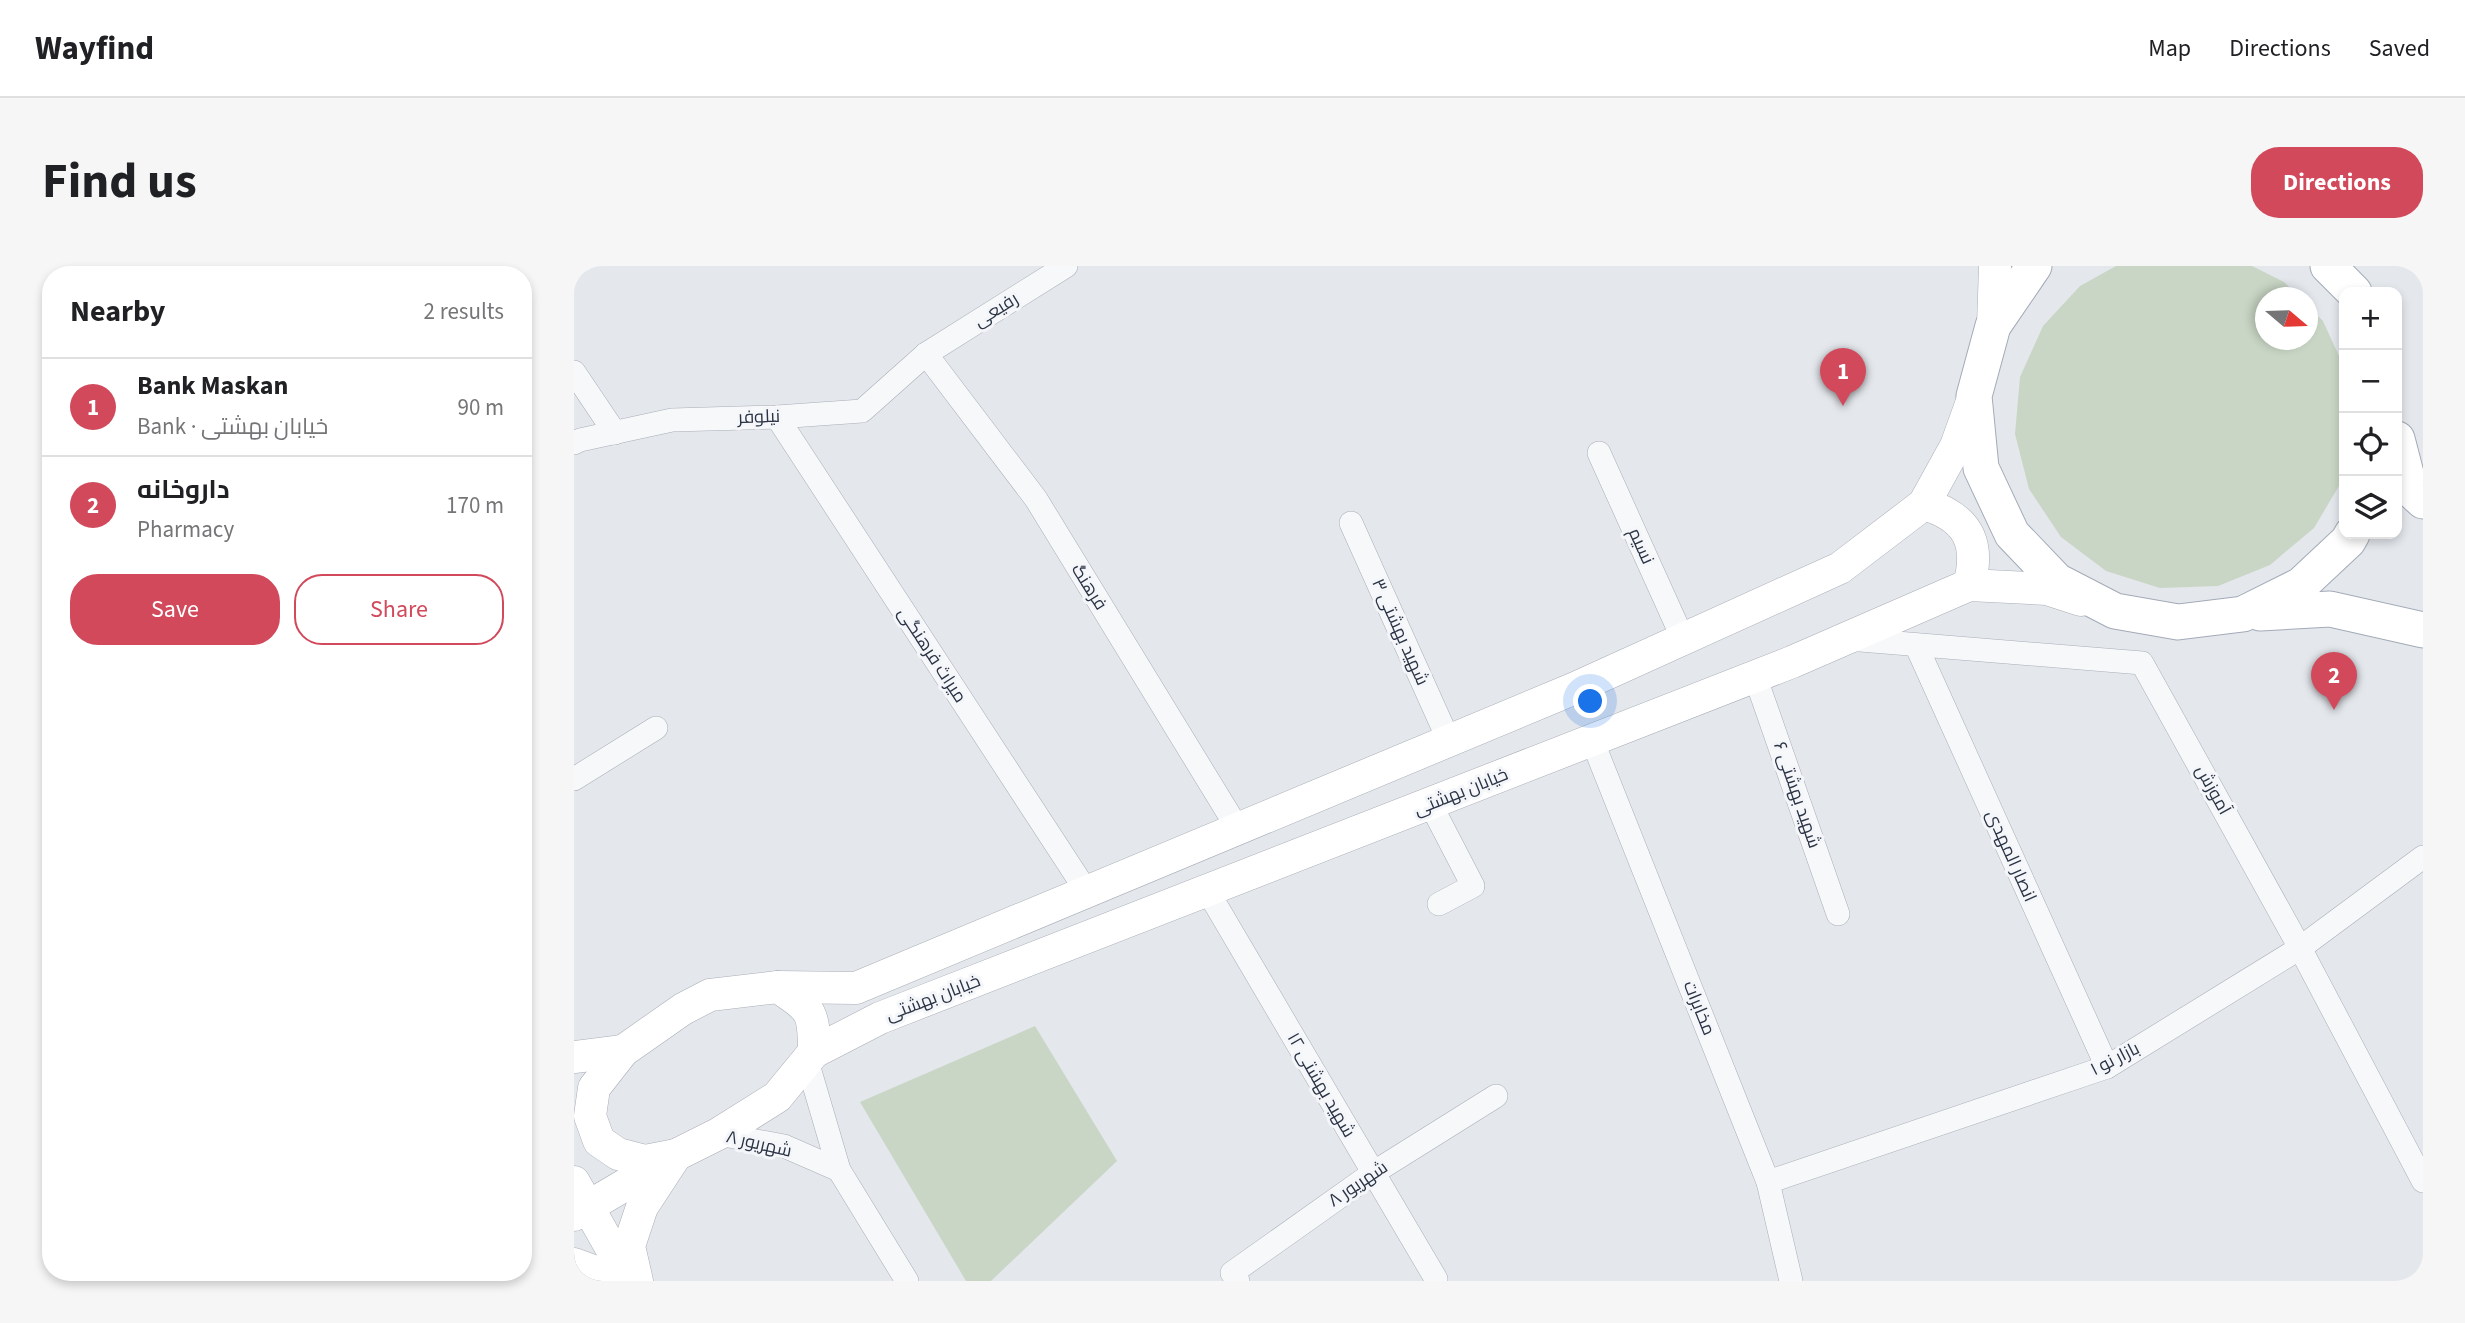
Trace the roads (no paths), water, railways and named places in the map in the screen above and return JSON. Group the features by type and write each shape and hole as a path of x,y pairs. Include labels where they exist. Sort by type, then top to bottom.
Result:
{"main road":[{"path":"574,1092 623,1051 683,1009 710,995 778,987 856,988 1449,741 1840,568 1924,504 1956,446 1974,396 1993,326 1995,266"},
{"path":"1993,326 2034,266"},
{"path":"2328,266 2349,287"},
{"path":"2368,287 2369,266"},
{"path":"1974,396 1981,468 2012,534 2057,580 2115,611 2178,622 2243,614 2330,609 2423,630"},
{"path":"2402,458 2410,489 2423,501"},
{"path":"1924,504 1941,509 1958,519 1969,535 1973,551 1973,570 1969,585"},
{"path":"2243,614 2301,585 2349,539"},
{"name":"خیابان بهشتی","path":"811,1057 880,1018 1755,677 1969,585 2048,589 2115,611"},
{"path":"629,1281 578,1201 718,1135 777,1097 811,1057 814,1020 804,1005 778,987"},
{"path":"574,1057 623,1051"},
{"path":"623,1051 594,1087 590,1116 599,1141 618,1154 645,1161 676,1154"},
{"path":"637,1281 629,1246 642,1208 676,1154"},
{"path":"574,1264 596,1272 608,1281"}],"street":[{"name":"رفیعی","path":"926,354 1066,266"},
{"name":"نیلوفر","path":"574,443 672,420 862,411 926,354"},
{"name":"فرهنگ","path":"926,354 1036,499 1238,829"},
{"path":"574,372 615,433"},
{"name":"میراث فرهنگی","path":"777,417 1087,892"},
{"name":"نسیم","path":"1600,453 1684,639"},
{"name":"شهید بهشتی ۳","path":"1351,523 1449,741"},
{"name":"آموزش","path":"1845,639 2143,663 2300,948 2423,1181"},
{"name":"انصار المهدی","path":"1916,645 2107,1067"},
{"name":"شهید بهشتی ۶","path":"1755,677 1838,914"},
{"path":"574,779 656,728"},
{"name":"مخابرات","path":"1592,740 1768,1182 1790,1281"},
{"path":"1431,805 1473,886 1439,904"},
{"name":"بازار نو ۱","path":"1768,1182 2107,1067 2300,948 2423,857"},
{"name":"شهید بهشتی ۱۲","path":"1207,890 1436,1279"},
{"path":"811,1057 839,1170 907,1281"},
{"name":"۸ شهریور","path":"1238,1281 1232,1273 1373,1172 1496,1096"},
{"name":"۸ شهریور","path":"718,1135 784,1146 839,1170"}],"place":[{"name":"Bank Maskan","path":"1843,406"},
{"name":"داروخانه","path":"2334,710"}]}
